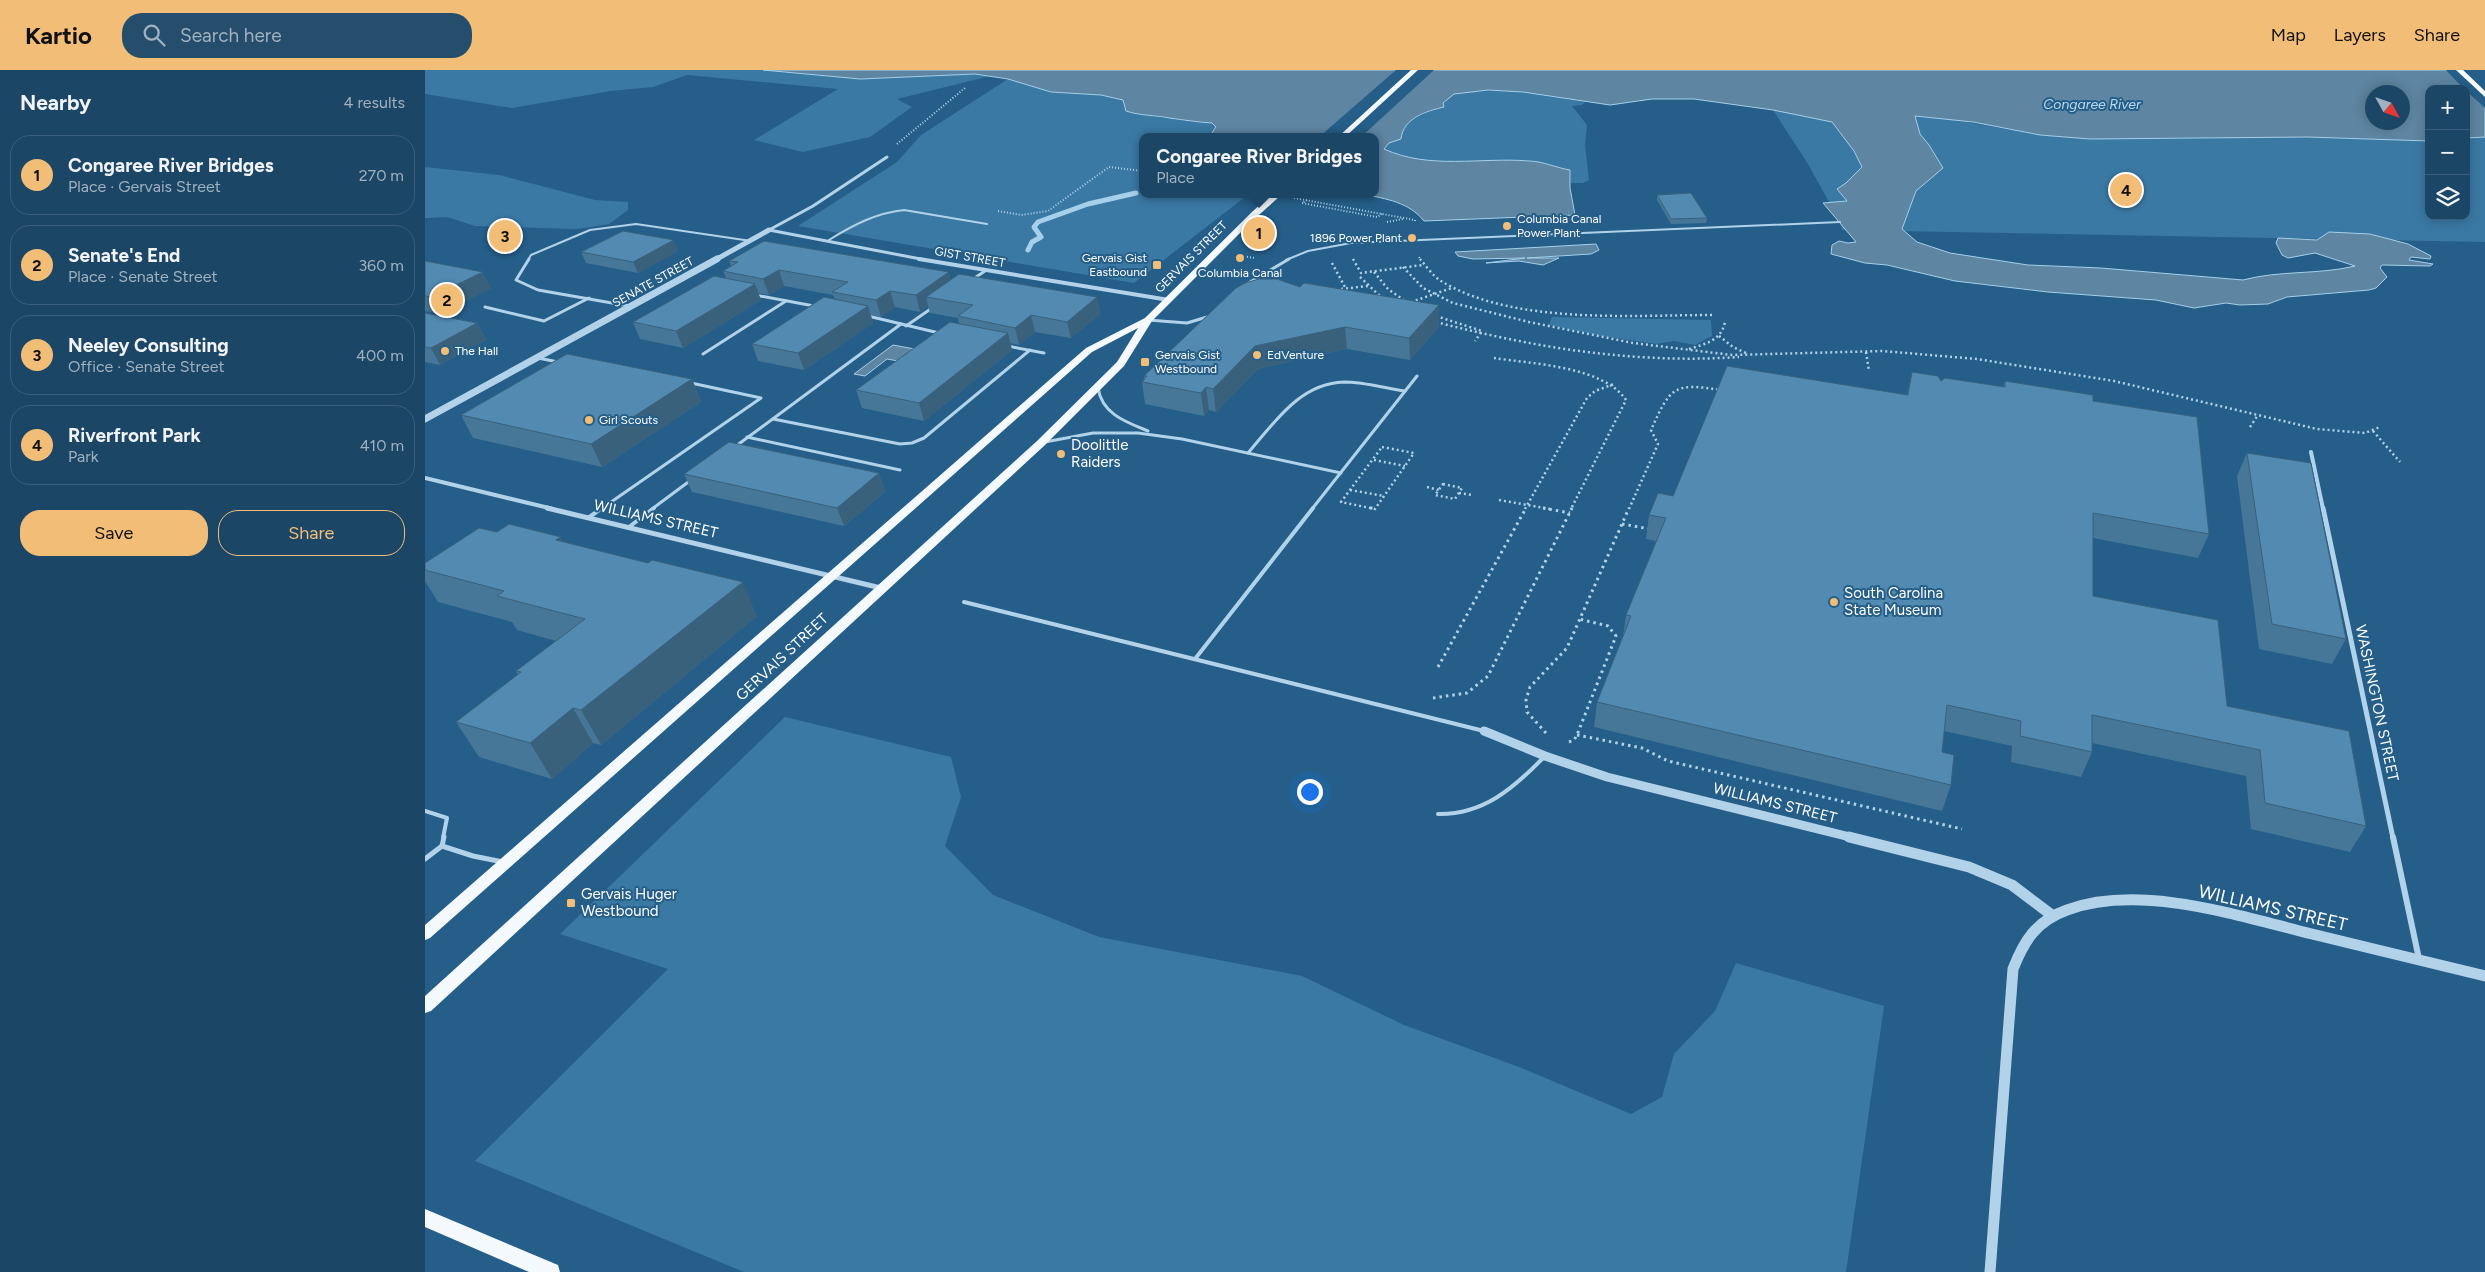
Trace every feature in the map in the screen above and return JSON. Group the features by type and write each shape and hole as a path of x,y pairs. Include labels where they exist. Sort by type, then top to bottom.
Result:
{"highway":[{"path":"2459,70 2485,95"}],"main road":[{"path":"1345,133 1415,70"},
{"name":"GERVAIS STREET","path":"425,1006 1041,443 1121,364 1148,320 1273,198"},
{"name":"GERVAIS STREET","path":"425,934 1089,350 1148,320"},
{"path":"425,1218 551,1272"}],"street":[{"name":"SENATE STREET","path":"425,419 813,206 887,157"},
{"name":"GIST STREET","path":"769,230 985,271 1169,300"},
{"name":"WASHINGTON STREET","path":"2311,452 2419,959"},
{"name":"WILLIAMS STREET","path":"425,478 586,519 629,527 881,588"},
{"name":"WILLIAMS STREET","path":"1484,731 1545,756 1607,777 1969,867 2012,885 2053,916"},
{"name":"WILLIAMS STREET","path":"1990,1272 2013,969 2024,942 2053,916 2075,905 2113,900 2182,906 2217,912 2485,976"}],"lane":[{"path":"829,240 868,217 892,210 905,210 987,224"},
{"path":"1240,289 1274,264 1310,250 1351,243 1418,239 1599,234 1840,222"},
{"path":"631,306 538,290 515,280 531,255 590,230 636,224 751,240"},
{"path":"969,282 985,271"},
{"path":"749,294 823,308"},
{"path":"485,307 544,321 589,298"},
{"path":"703,354 786,301"},
{"path":"906,326 938,304"},
{"path":"1148,320 1187,323 1197,321 1213,313"},
{"path":"859,315 943,334"},
{"path":"732,449 901,324"},
{"path":"1001,344 1044,352"},
{"path":"772,418 900,444 912,443 924,438 1030,350"},
{"path":"537,358 564,363"},
{"path":"1195,659 1417,376"},
{"path":"1247,453 1302,394 1316,386 1333,382 1349,382 1405,391"},
{"path":"586,519 761,398 687,383"},
{"path":"1098,387 1100,401 1108,410 1150,432"},
{"path":"1041,443 1082,433 1109,431 1150,432 1341,473"},
{"path":"747,437 900,470"},
{"path":"629,527 696,477"},
{"path":"964,602 1484,731"},
{"path":"1438,814 1453,814 1469,810 1501,796 1518,784 1545,756"},
{"path":"425,811 447,818 442,846 425,859"},
{"path":"442,846 473,856 505,863"}],"path":[{"path":"887,157 899,141 965,88"},
{"path":"1007,213 1043,212 1069,198 1109,167 1139,171"},
{"path":"1298,198 1415,220 1418,239 1417,254 1423,265 1433,276 1451,288 1479,299 1530,311 1713,315"},
{"path":"1307,199 1302,203 1377,217 1382,214"},
{"path":"1331,261 1335,273 1346,289"},
{"path":"1361,273 1423,265"},
{"path":"1403,267 1416,282 1434,294 1470,308 1615,340 1687,350 1755,355"},
{"path":"1373,271 1388,289 1414,306"},
{"path":"1360,278 1385,300"},
{"path":"1337,290 1368,286"},
{"path":"1408,303 1451,288"},
{"path":"1434,316 1482,331 1475,341"},
{"path":"1431,321 1480,334 1552,348 1619,356 1710,359 1755,355 1866,352 1914,353 2032,366 2171,392 2258,415 2333,431 2355,433 2373,431 2380,427"},
{"path":"1687,350 1719,336 1725,322"},
{"path":"1719,336 1733,348 1755,355"},
{"path":"1866,352 1869,371"},
{"path":"1424,697 1442,698 1461,695 1478,686 1488,676 1624,407 1625,396 1614,384 1591,375 1494,358"},
{"path":"1438,667 1589,396 1595,391 1614,384"},
{"path":"1551,737 1527,712 1528,692 1533,681 1567,648 1658,444 1651,430 1667,396 1675,388 1686,386 1721,390"},
{"path":"2250,427 2258,415"},
{"path":"2373,431 2400,462"},
{"path":"1382,447 1414,453 1405,466 1375,509 1341,502 1382,447"},
{"path":"1372,460 1405,466"},
{"path":"1443,484 1463,488 1459,493 1455,499 1435,495 1443,484"},
{"path":"1427,487 1439,490"},
{"path":"1350,490 1384,496"},
{"path":"1459,493 1472,495"},
{"path":"1499,500 1570,513"},
{"path":"1622,524 1650,529"},
{"path":"1574,740 1616,636 1608,626 1579,620"},
{"path":"1577,735 1642,748 1668,761 1962,829"}],"shaded area":[{"path":"425,70 763,70 860,79 975,74 990,76 897,99 912,107 870,137 803,152 754,140 838,89 687,75 653,87 611,91 512,108 425,94"},
{"path":"1008,79 1051,92 1101,95 1124,100 1137,114 1212,123 1216,127 1213,133 1139,133 1139,198 1244,198 1134,283 798,226 897,162 921,135"},
{"path":"1488,90 1523,92 1585,102 1582,105 1572,106 1587,125 1585,145 1589,180 1583,183 1571,183 1570,170 1534,161 1437,161 1401,155 1384,149 1403,127 1426,113 1444,107 1443,103 1454,94"},
{"path":"1773,110 1828,120 1880,115 1932,116 2040,135 2090,139 2307,137 2425,141 2425,220 2470,220 2470,138 2485,137 2485,242 1842,230 1840,222 1808,164"},
{"path":"425,167 499,175 595,200 628,202 628,210 609,224 577,229 475,226 447,217 425,218"},
{"path":"1552,317 1711,320 1712,336 1695,345 1674,341 1656,344 1601,336 1549,325"},
{"path":"785,717 951,757 961,797 945,846 993,895 1099,937 1302,976 1404,1025 1519,1067 1631,1114 1662,1097 1674,1054 1715,1011 1736,963 1884,1006 1846,1272 744,1272 475,1161 668,969 560,934"}],"water":[{"name":"Congaree River","path":"763,70 2485,70 2485,137 2470,138 2470,85 2425,85 2425,141 2307,137 2090,139 2040,135 1973,122 1915,116 1920,134 1943,168 1916,191 1902,229 1917,242 1950,253 2028,265 2101,268 2243,280 2355,266 2315,253 2288,258 2282,255 2276,243 2278,238 2317,240 2329,232 2370,234 2408,244 2431,256 2430,259 2411,257 2409,260 2433,264 2430,266 2382,265 2380,268 2387,277 2376,288 2369,290 2287,297 2268,304 2240,305 2226,303 2194,308 2156,300 2048,292 1955,281 1887,265 1865,263 1831,254 1832,245 1839,241 1856,242 1823,203 1847,201 1837,189 1862,167 1854,151 1832,122 1773,110 1694,99 1652,99 1610,105 1523,92 1488,90 1454,94 1443,103 1444,107 1423,113 1411,121 1406,126 1401,139 1389,143 1384,149 1419,159 1437,161 1534,161 1570,170 1570,188 1575,215 1424,221 1404,205 1379,198 1379,133 1212,133 1216,127 1212,123 1132,113 1126,111 1123,100 1101,95 1051,92 1008,79 975,74 860,79"},
{"path":"1596,244 1599,250 1591,254 1527,258 1559,258 1543,265 1519,261 1486,263 1525,258 1473,259 1458,256 1455,252"},
{"path":"893,345 920,350 904,362 887,359 865,376 854,374"}],"pier":[{"path":"1396,70 1434,70 1365,133 1324,133"},
{"path":"2446,70 2485,70 2485,108 2470,94 2470,85 2460,85"}],"building":[{"path":"1691,193 1707,218 1671,219 1657,195"},
{"path":"623,231 674,240 633,262 581,252"},
{"path":"764,241 949,272 916,295 890,291 876,300 832,292 848,282 779,270 763,279 723,271 738,262 729,261"},
{"path":"425,261 483,272 431,297 425,296"},
{"path":"959,274 1097,297 1067,322 1031,315 1015,328 958,316 973,305 926,297"},
{"path":"714,276 755,284 676,331 633,322"},
{"path":"1259,279 1277,279 1300,287 1304,283 1439,305 1409,338 1345,327 1255,346 1213,389 1206,387 1201,393 1142,382 1147,376 1144,376 1236,288"},
{"path":"824,297 868,306 798,353 752,344"},
{"path":"425,313 477,323 431,348 425,347"},
{"path":"950,322 1008,333 919,403 856,390"},
{"path":"567,354 692,379 591,444 461,415"},
{"name":"South Carolina State Museum","path":"1727,366 1908,395 1912,372 1938,376 1941,381 1945,378 2005,387 2005,381 2093,395 2093,401 2197,417 2209,534 2093,513 2093,596 2218,620 2227,706 2349,731 2366,826 2265,803 2260,750 2092,715 2092,752 2020,736 2021,721 1947,705 1942,752 1954,755 1951,785 1597,702 1631,616 1626,615 1666,518 1649,515 1658,493 1673,496"},
{"path":"729,442 879,473 837,508 684,474"},
{"path":"2247,453 2311,463 2346,639 2272,624"},
{"path":"509,524 561,537 556,540 648,563 652,560 743,582 581,710 573,708 530,743 456,722 521,672 516,671 585,619 497,596 504,591 425,570 425,563 479,528 497,532"}],"waterway":[{"path":"1028,250 1032,242 1041,237 1034,227 1038,222 1088,204 1136,193"}],"place":[{"name":"Riverfront Park","path":"2126,190"},
{"name":"Columbia Canal Power Plant","path":"1507,226"},
{"name":"Congaree River Bridges","path":"1259,233"},
{"name":"Neeley Consulting","path":"505,236"},
{"name":"1896 Power Plant","path":"1412,238"},
{"name":"Columbia Canal","path":"1240,258"},
{"name":"Gervais Gist Eastbound","path":"1157,265"},
{"name":"Senate's End","path":"447,300"},
{"name":"The Hall","path":"445,351"},
{"name":"EdVenture","path":"1257,355"},
{"name":"Gervais Gist Westbound","path":"1145,362"},
{"name":"Girl Scouts","path":"589,420"},
{"name":"Doolittle Raiders","path":"1061,454"},
{"name":"South Carolina State Museum","path":"1834,602"},
{"name":"Gervais Huger Westbound","path":"571,903"}]}
